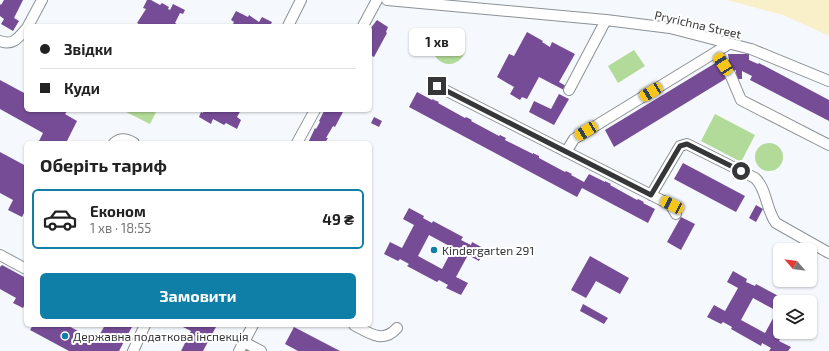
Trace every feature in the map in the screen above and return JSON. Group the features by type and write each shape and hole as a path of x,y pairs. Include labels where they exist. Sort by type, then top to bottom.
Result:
{"street":[{"path":"29,24 42,0"},
{"path":"289,24 300,0"},
{"path":"364,24 377,0"},
{"name":"Pryrichna Street","path":"387,0 606,20 670,28 751,49 829,82"},
{"path":"570,90 606,20"},
{"path":"0,41 8,44 12,43 24,31"},
{"path":"566,152 574,139 729,44"},
{"path":"716,52 723,64"},
{"path":"730,74 741,100 829,145"},
{"path":"437,86 672,205 676,214"},
{"path":"298,141 314,112"},
{"path":"118,141 122,139 128,141"},
{"path":"651,195 680,146 687,144 755,178 760,183 771,217 776,223 829,253"},
{"path":"0,255 24,268"},
{"path":"132,351 144,327"},
{"path":"239,351 252,327"},
{"path":"358,327 382,337 390,334 397,328"},
{"path":"244,342 261,351"}],"green space":[{"path":"446,32 452,32 462,39 465,48 464,54 458,61 452,64 446,64 436,57 433,51 433,45 440,35"},
{"path":"634,50 645,66 618,83 608,66"},
{"path":"126,112 156,112 150,124"},
{"path":"715,114 755,135 741,162 701,141"},
{"path":"769,143 779,147 783,157 779,167 769,171 759,167 755,157 759,147"}],"sand":[{"path":"727,0 829,0 829,36 783,15"}],"building":[{"path":"4,0 23,0 14,18 19,21 13,31 1,24 4,19 0,16 0,4 1,5"},
{"path":"147,0 151,0 160,5 162,3 169,7 168,9 170,10 173,4 185,10 183,14 180,13 175,23 177,24 139,24 137,23 146,9 143,8"},
{"path":"236,11 248,17 249,15 259,22 262,17 272,22 271,24 233,24 234,22 231,20"},
{"path":"377,20 388,27 387,33 374,57 372,56 372,26"},
{"path":"527,32 543,41 542,42 550,47 552,42 575,54 559,82 566,86 564,90 539,77 527,99 522,97 520,100 510,94 514,87 497,77 509,54 514,56"},
{"path":"728,54 749,54 749,60 758,64 759,63 829,100 829,121 750,80 752,76 742,71 742,79 736,79 736,70 726,76 727,78 614,147 605,130 717,62 719,66 729,60"},
{"path":"0,80 24,93 24,112 66,112 65,114 77,121 67,141 39,141 43,133 0,109"},
{"path":"417,92 439,102 438,103 465,118 466,117 472,120 471,121 499,136 500,135 506,138 505,140 539,156 539,158 565,172 566,171 572,174 571,175 584,182 589,174 611,184 610,185 637,200 638,199 644,202 643,203 655,209 648,223 582,188 577,197 409,107"},
{"path":"559,94 569,99 554,125 529,112 534,101 551,109"},
{"path":"201,112 240,112 237,117 241,120 237,129 226,123 224,125 213,119 211,124 199,117"},
{"path":"324,112 343,112 335,127 333,126 326,138 328,138 326,141 309,141 315,128 316,129 320,122 319,121"},
{"path":"374,117 382,121 379,127 371,123"},
{"path":"0,152 24,165 24,213 22,217 8,210 13,200 0,193"},
{"path":"683,163 745,196 736,212 674,179"},
{"path":"756,205 763,209 756,222 749,218"},
{"path":"409,208 424,216 423,218 432,223 433,221 463,237 461,240 471,245 472,242 485,249 479,261 468,255 456,277 468,283 461,295 446,288 448,285 439,280 437,282 407,266 409,264 400,259 398,261 384,254 390,242 402,248 414,225 403,219","holes":["429,235 453,248 442,269 418,256"]},
{"path":"681,217 695,224 681,250 667,242"},
{"path":"590,256 629,278 620,294 596,281 586,298 571,290"},
{"path":"2,265 24,277 23,308 13,303 16,298 0,289 0,267"},
{"path":"733,271 747,279 746,282 755,286 756,284 777,295 773,295 773,309 753,298 741,320 765,333 773,318 773,339 780,339 779,341 791,347 788,351 769,351 771,348 762,343 761,346 731,329 732,327 723,322 721,324 707,317 714,305 725,311 738,288 727,282"},
{"path":"583,304 608,318 604,324 580,311"},
{"name":"Державна податкова інспекція","path":"32,327 71,327 96,341 104,327 132,327 119,351 69,351 30,330"},
{"path":"183,327 216,327 203,351 181,351 191,331"},
{"path":"294,327 340,351 298,351 285,344"}],"place":[{"name":"Kindergarten 291","path":"434,250"},
{"name":"Державна податкова інспекція","path":"65,336"}],"route":[{"path":"437,86 651,195 680,146 687,144 741,171"}]}
